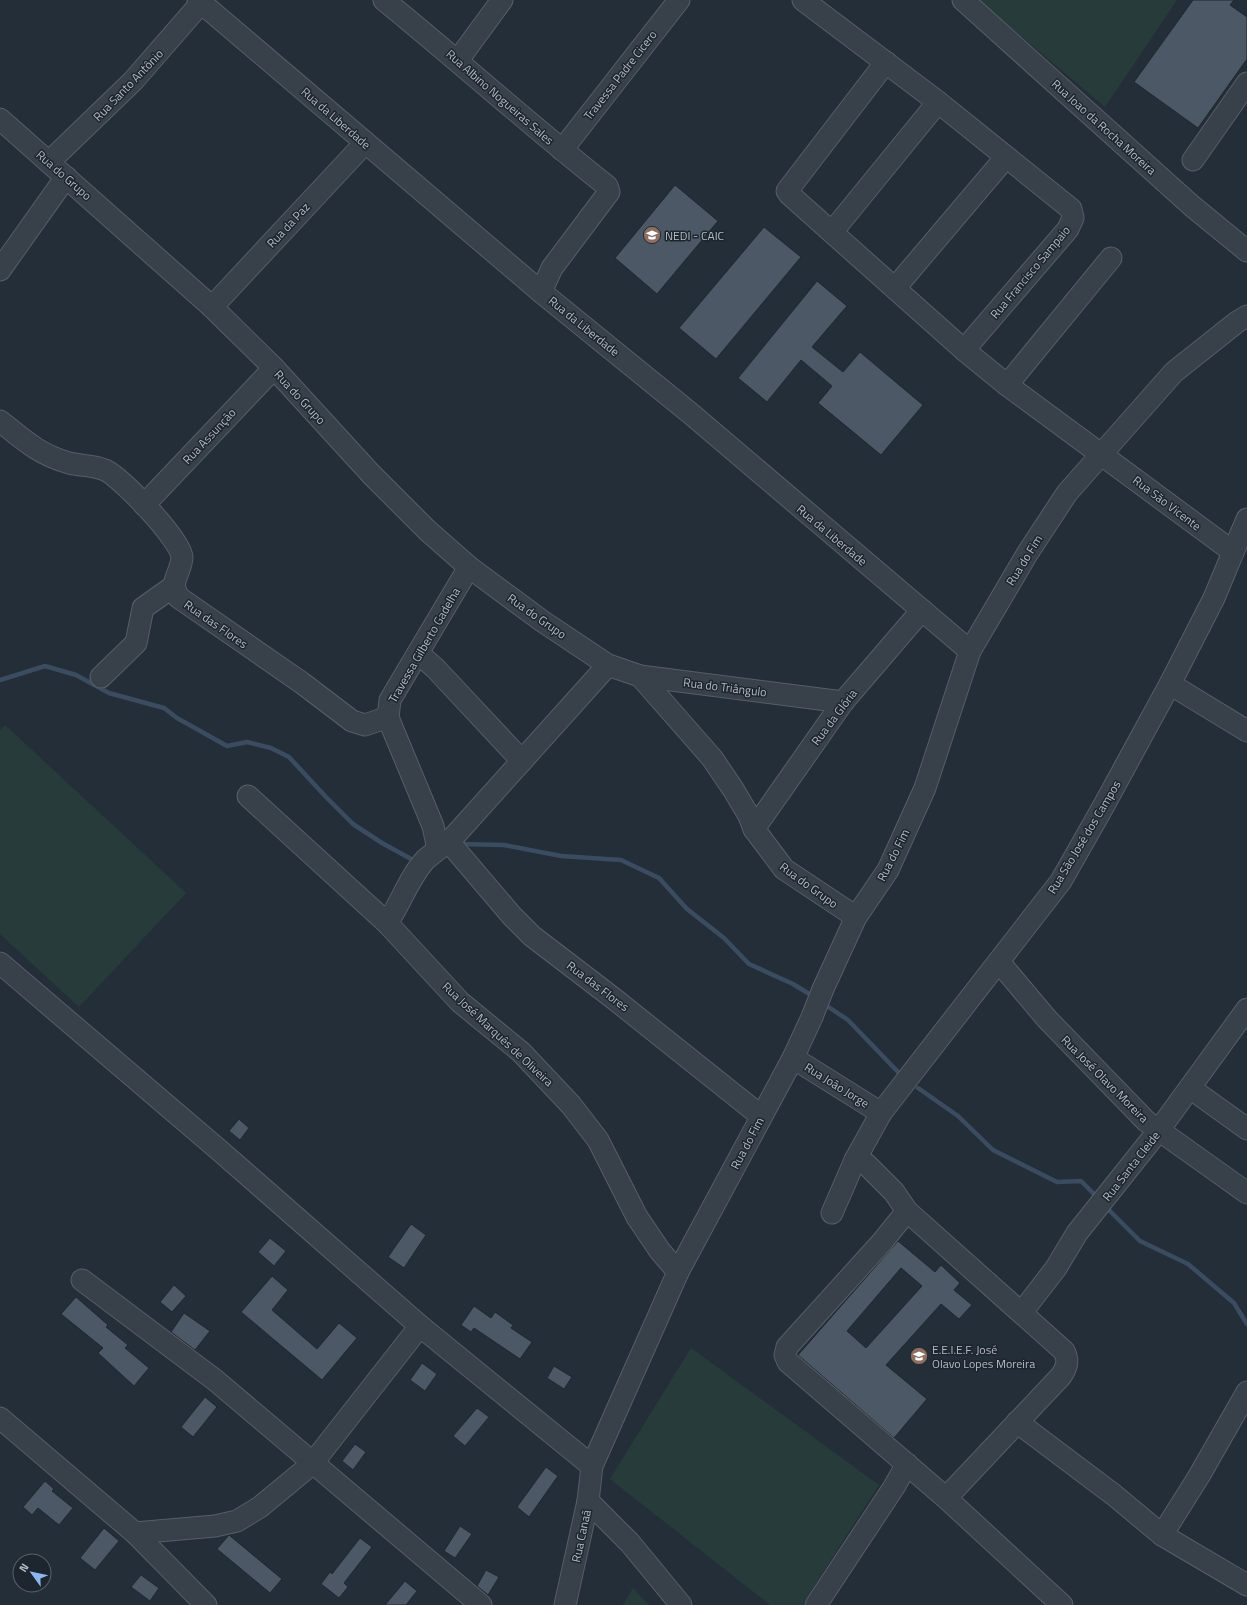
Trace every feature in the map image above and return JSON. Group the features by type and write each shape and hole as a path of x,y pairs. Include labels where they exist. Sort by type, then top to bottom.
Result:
{"street":[{"name":"Rua Albino Nogueiras Sales","path":"384,0 458,60 562,150 607,186 609,192 552,268 541,292"},
{"path":"458,60 502,0"},
{"name":"Travessa Padre Cicero","path":"562,150 679,0"},
{"name":"Rua Francisco Sampaio","path":"803,0 938,102 1071,209 1073,218 1068,229 964,350"},
{"name":"Rua Joao da Rocha Moreira","path":"964,0 1192,206 1247,251"},
{"name":"Rua da Liberdade","path":"200,1 541,292 690,413 970,652"},
{"name":"Rua Santo Antônio","path":"49,162 133,81 200,1"},
{"path":"886,62 787,191 964,350 1007,385 1102,454"},
{"path":"1193,160 1247,83"},
{"path":"832,232 938,102"},
{"name":"Rua do Grupo","path":"0,119 212,307 274,368 376,479 428,531 469,567 542,621 608,665"},
{"name":"Rua da Paz","path":"212,307 365,142"},
{"path":"895,288 1006,157"},
{"path":"0,270 66,177"},
{"path":"1007,385 1111,258"},
{"name":"Rua do Fim","path":"592,1466 678,1272 793,1058 812,1017 822,988 856,917 888,870 925,788 970,652 1023,560 1067,493 1174,372 1247,316"},
{"name":"Rua Assunção","path":"144,505 274,368"},
{"path":"0,421 36,450 53,458 72,464 104,470 120,480 144,505 178,545 182,559 174,586 143,608 136,643 101,677"},
{"name":"Rua São Vicente","path":"1102,454 1232,551"},
{"name":"Rua São José dos Campos","path":"832,1213 855,1160 881,1113 1061,880 1104,807 1170,684 1214,598 1232,551 1247,519"},
{"name":"Travessa Gilberto Gadelha","path":"400,749 388,717 390,700 469,567"},
{"name":"Rua das Flores","path":"174,586 178,597 302,683 352,721 365,725 388,717"},
{"name":"Rua da Glória","path":"754,829 843,702 922,610"},
{"path":"418,653 436,669 522,761"},
{"path":"387,923 397,909 407,888 426,860 441,842 522,761 608,665"},
{"name":"Rua do Triângulo","path":"608,665 640,676 843,702"},
{"name":"Rua do Grupo","path":"640,676 712,758 734,789 749,816 754,829 784,869 856,917"},
{"path":"1170,684 1247,731"},
{"name":"Rua das Flores","path":"400,749 441,842 512,916 532,936 625,1007 761,1116"},
{"name":"Rua José Marquês de Oliveira","path":"248,796 387,923 460,1002 520,1052 571,1105 598,1140 637,1217 660,1251 678,1272"},
{"name":"Rua José Olavo Moreira","path":"999,962 1047,1019 1146,1121 1247,1193"},
{"path":"0,963 237,1165 420,1326 592,1466"},
{"name":"Rua Santa Cleide","path":"1022,1312 1056,1268 1077,1233 1159,1130 1244,1018"},
{"name":"Rua João Jorge","path":"793,1058 881,1113"},
{"path":"1190,1088 1247,1129"},
{"path":"855,1160 866,1164 894,1192 908,1211 1022,1312 1064,1351 1068,1359 1066,1367 1060,1376 946,1498"},
{"path":"908,1211 787,1347 786,1355 788,1362 946,1498 1062,1605"},
{"path":"82,1280 215,1380 312,1464 481,1605"},
{"path":"135,1533 215,1526 237,1521 260,1507 312,1464 420,1326"},
{"path":"1162,1535 1199,1476 1247,1392"},
{"path":"0,1418 135,1533 206,1605"},
{"path":"1017,1422 1120,1500 1162,1535 1247,1585"},
{"path":"816,1605 894,1487 907,1464"},
{"name":"Rua Canaã","path":"565,1605 588,1501 592,1466"},
{"path":"588,1501 630,1543 681,1605"}],"green space":[{"path":"978,0 1177,0 1105,107"},
{"path":"5,725 186,893 79,1007 0,934 0,731"},
{"path":"691,1348 879,1485 802,1605 770,1605 610,1479"},
{"path":"633,1588 649,1605 623,1605"}],"building":[{"path":"1193,0 1234,0 1230,5 1247,17 1247,59 1198,128 1134,82"},
{"path":"675,185 718,221 657,294 615,258"},
{"path":"764,227 801,257 716,359 679,328"},
{"path":"817,281 847,306 812,347 843,372 860,352 923,405 881,455 818,403 832,386 801,360 767,402 738,378"},
{"path":"239,1119 249,1128 240,1140 229,1131"},
{"path":"411,1224 426,1235 404,1268 388,1257"},
{"path":"270,1238 286,1251 274,1266 258,1252"},
{"path":"898,1241 935,1272 941,1265 960,1283 954,1290 972,1305 959,1319 941,1304 886,1365 927,1399 894,1438 798,1355","holes":["901,1268 922,1286 866,1348 847,1331"]},
{"path":"272,1276 288,1290 272,1310 317,1349 339,1323 357,1338 322,1380 241,1312"},
{"path":"174,1285 186,1296 172,1312 160,1302"},
{"path":"76,1297 108,1325 106,1327 128,1345 125,1348 149,1368 134,1386 98,1353 103,1348 61,1314"},
{"path":"474,1306 491,1318 495,1312 513,1325 511,1328 532,1342 520,1359 474,1328 471,1332 461,1325"},
{"path":"184,1313 210,1331 195,1350 171,1332"},
{"path":"422,1363 437,1374 425,1391 410,1380"},
{"path":"554,1366 572,1377 564,1389 547,1378"},
{"path":"205,1397 217,1407 193,1437 181,1427"},
{"path":"477,1408 489,1417 465,1446 453,1436"},
{"path":"355,1444 366,1452 353,1470 342,1461"},
{"path":"546,1467 558,1476 529,1517 517,1507"},
{"path":"45,1481 54,1489 52,1491 73,1508 59,1525 38,1508 32,1515 23,1507"},
{"path":"460,1526 472,1534 455,1558 444,1551"},
{"path":"104,1528 119,1541 95,1570 80,1558"},
{"path":"229,1535 282,1579 270,1593 217,1549"},
{"path":"360,1538 372,1547 344,1583 348,1587 339,1598 321,1584 330,1572 332,1574"},
{"path":"486,1570 499,1577 488,1595 477,1586"},
{"path":"141,1575 159,1588 150,1601 131,1587"},
{"path":"405,1581 417,1591 406,1605 385,1605"}],"waterway":[{"path":"0,680 45,666 76,675 109,693 164,708 177,718 227,746 247,742 271,748 289,757 353,824 382,843 413,860 417,858"},
{"path":"459,844 504,845 561,856 621,860 659,878 687,909 724,938 749,964 793,984 811,995"},
{"path":"824,1004 848,1020 899,1073"},
{"path":"918,1088 958,1116 993,1150 1057,1182 1081,1181 1095,1195"},
{"path":"1110,1211 1140,1241 1188,1264 1234,1303 1247,1324"}],"place":[{"name":"NEDI - CAIC","path":"652,235"},
{"name":"E.E.I.E.F. José Olavo Lopes Moreira","path":"919,1356"}]}
